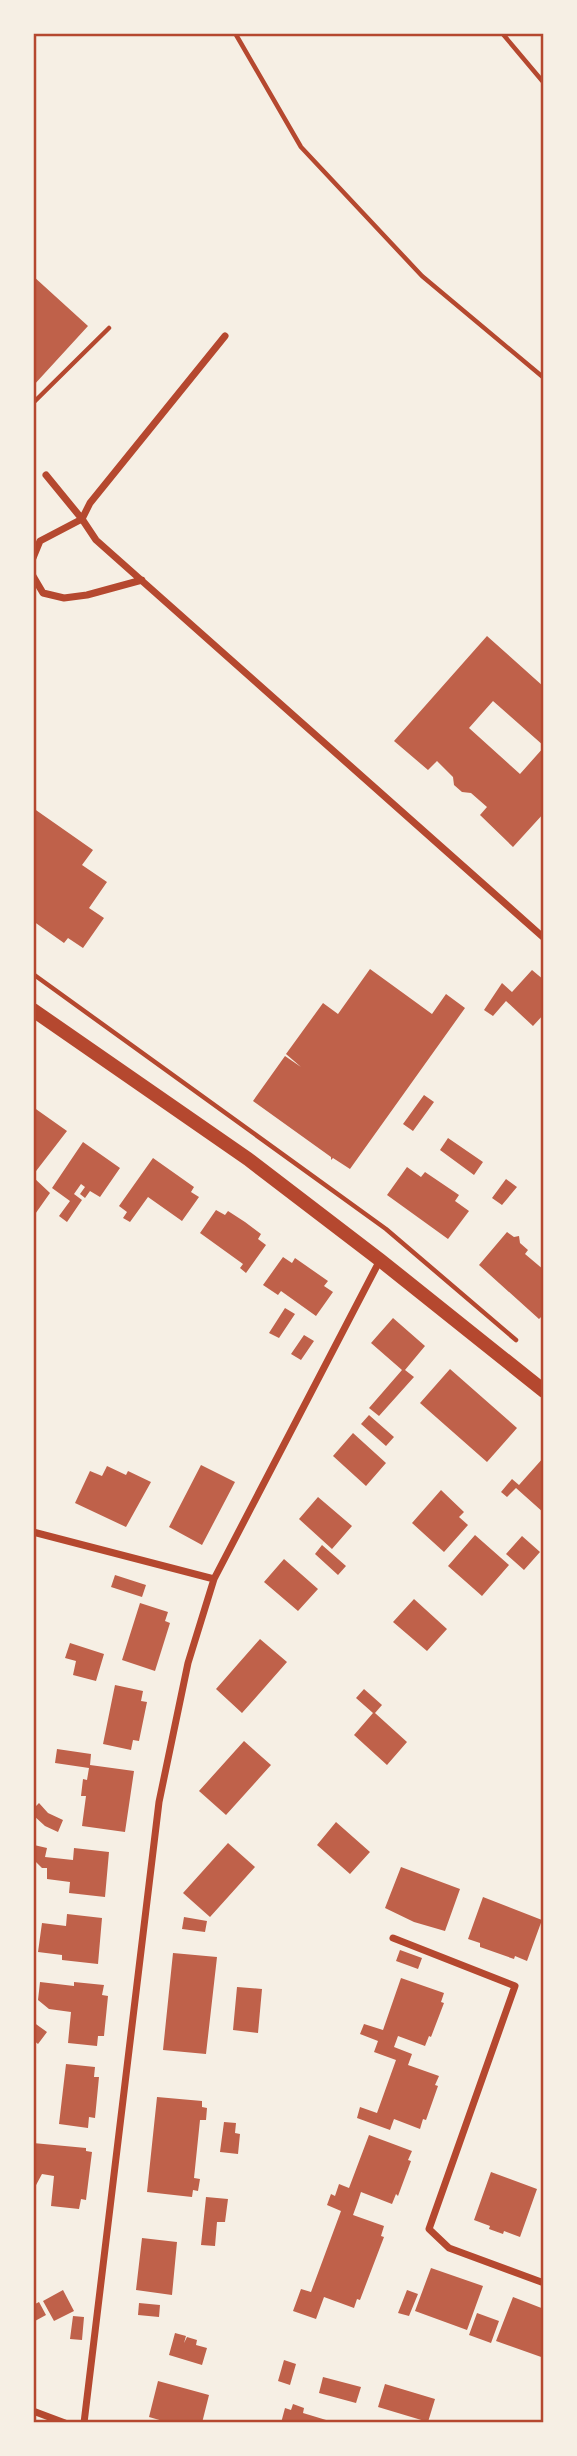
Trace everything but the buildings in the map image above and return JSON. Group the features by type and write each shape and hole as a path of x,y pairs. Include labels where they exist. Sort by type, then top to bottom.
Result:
{"main road":[{"path":"33,1010 248,1159 544,1391"}],"street":[{"path":"33,558 40,541 82,519 90,503 225,336"},
{"path":"46,475 96,540 544,938"},
{"path":"33,576 43,593 64,598 87,595 142,580"},
{"path":"84,2423 159,1802 188,1663 214,1579 380,1260"},
{"path":"33,1532 214,1579"},
{"path":"393,1938 514,1986 429,2229 449,2248 544,2283"},
{"path":"33,2411 65,2423"}],"path":[{"path":"235,33 301,147 422,276 544,378"},
{"path":"502,33 544,83"},
{"path":"33,403 109,328"}]}
